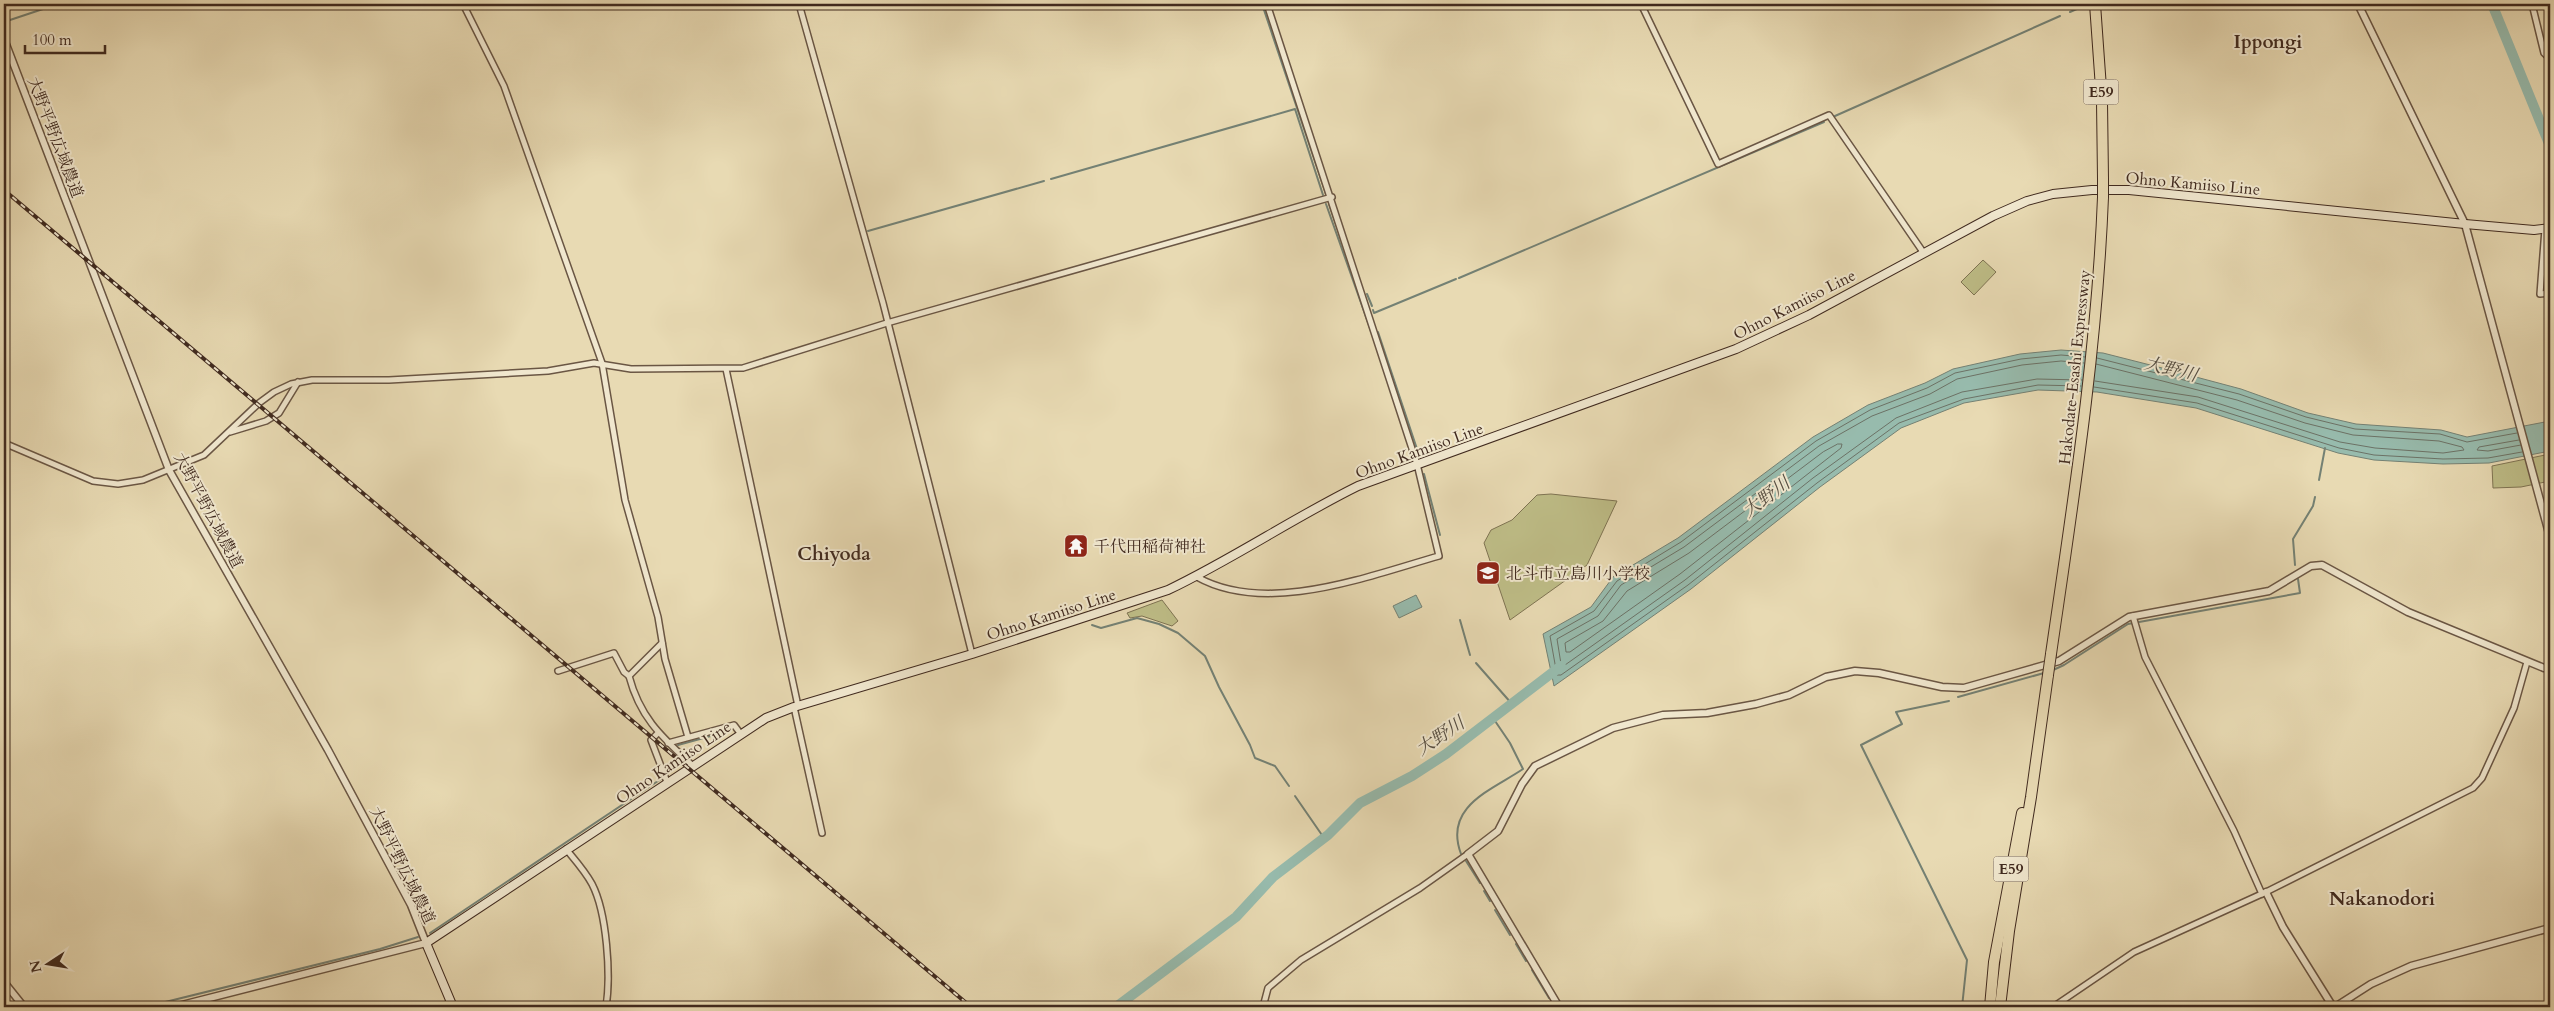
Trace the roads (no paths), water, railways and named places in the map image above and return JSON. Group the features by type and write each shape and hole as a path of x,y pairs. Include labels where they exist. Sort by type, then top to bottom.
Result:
{"highway":[{"name":"Hakodate-Esashi Expressway","path":"2000,1007 2009,931 2031,797 2081,449 2098,302 2103,179 2101,92 2095,4"},
{"name":"Hakodate-Esashi Expressway","path":"1990,1007 1994,962 2009,874 2039,731"},
{"path":"2006,1007 2009,931"}],"main road":[{"name":"Ohno Kamiiso Line","path":"426,943 740,733 766,718 796,706 972,654 1145,599 1197,577 1320,505 1358,486 1736,348 1809,315 1923,252 1992,216 2027,201 2052,194 2092,190 2129,190 2465,224 2534,230 2548,228"},
{"path":"426,943 452,1004"}],"street":[{"path":"463,4 504,86 602,363 625,500 658,617 662,643 688,737"},
{"path":"799,4 888,323 972,654"},
{"path":"1197,577 1250,593 1273,594 1336,585 1439,556 1417,464 1332,197 1267,4"},
{"path":"1641,4 1718,164 1829,115 1923,252"},
{"path":"2358,4 2465,224 2550,537"},
{"path":"2532,4 2544,53 2550,59"},
{"name":"大野平野広域農道","path":"4,39 169,470 328,750 411,905 426,943"},
{"path":"4,443 72,473 109,484 127,484 169,470 204,454 274,392 298,382 312,380 429,378 533,372 602,363 631,369 726,369 751,366 888,323 1332,197"},
{"path":"2548,228 2540,294 2550,293"},
{"path":"726,369 822,834"},
{"path":"228,432 266,421 279,413 298,382"},
{"path":"1263,1007 1268,988 1301,960 1420,888 1498,831 1522,784 1535,766 1613,728 1663,715 1707,713 1756,704 1790,695 1826,677 1855,671 1879,673 1933,686 1964,688 2059,661 2122,621 2133,621 2269,591 2306,567 2322,565 2408,612 2527,662 2544,668 2550,668"},
{"path":"2133,621 2145,657 2165,699 2264,893 2283,927 2334,1007 2371,984 2411,966 2550,928"},
{"path":"629,676 662,643"},
{"path":"558,671 614,653 624,672 629,676 640,707 658,733 692,765"},
{"path":"2054,1007 2134,952 2264,893 2480,783 2514,708 2527,662"},
{"path":"668,743 734,725 740,733"},
{"path":"658,733 651,740 667,782"},
{"path":"566,849 584,872 597,896 608,966 609,990 606,1007"},
{"path":"1468,854 1559,1007"},
{"path":"174,1007 426,943"},
{"path":"4,982 24,1007"},
{"path":"443,1007 452,1004"}],"water":[{"path":"2061,350 2103,353 2241,389 2308,413 2356,424 2441,430 2467,437 2550,421 2550,451 2489,463 2443,464 2374,460 2338,453 2196,408 2097,392 2038,390 1964,403 1901,428 1820,487 1691,589 1554,686 1543,634 1591,607 1613,577 1678,538 1813,437 1868,405 1925,383 1953,369 2020,354"},
{"path":"1416,595 1422,607 1399,618 1393,606"}],"waterway":[{"path":"4,22 58,4"},
{"path":"1262,4 1326,194"},
{"path":"2070,12 2088,4"},
{"path":"2492,4 2550,146"},
{"path":"1835,116 2060,16"},
{"path":"1051,179 1295,109 1323,195"},
{"path":"1459,278 1824,122"},
{"path":"868,231 1044,181"},
{"path":"1326,204 1371,331"},
{"path":"1329,204 1359,292"},
{"path":"1373,310 1374,313 1456,279"},
{"path":"1367,294 1372,306"},
{"path":"1378,332 1419,455"},
{"path":"2319,480 2325,448"},
{"path":"1424,474 1440,535"},
{"path":"2295,565 2293,539 2313,506 2315,497"},
{"path":"2051,671 2064,665 2128,624 2300,593 2298,579"},
{"path":"1092,625 1101,628 1137,618 1159,624 1178,633 1205,656 1255,758 1275,766 1289,786"},
{"path":"1460,620 1470,655"},
{"path":"1476,663 1512,704"},
{"name":"大野川","path":"1116,1007 1236,917 1273,877 1328,835 1360,803 1412,776 1446,754 1561,666"},
{"path":"1958,697 2044,673"},
{"path":"1949,701 1896,712 1902,724 1861,745 1967,960 1962,1007"},
{"path":"1461,854 1457,837 1459,823 1465,812 1485,792 1523,769 1510,743 1493,718"},
{"path":"678,745 729,731"},
{"path":"430,933 661,779"},
{"path":"1295,796 1324,838"},
{"path":"1466,861 1480,883"},
{"path":"1484,891 1490,901"},
{"path":"1495,910 1510,935"},
{"path":"145,1007 380,949 418,937"},
{"path":"1516,944 1526,961"},
{"path":"1532,970 1549,998"}],"railway":[{"path":"4,190 971,1007"}],"place":[{"name":"千代田稲荷神社","path":"1076,546"},
{"name":"北斗市立島川小学校","path":"1488,573"}],"district":[{"name":"Ippongi","path":"2268,41"},
{"name":"Chiyoda","path":"834,553"},
{"name":"Nakanodori","path":"2382,898"}]}
